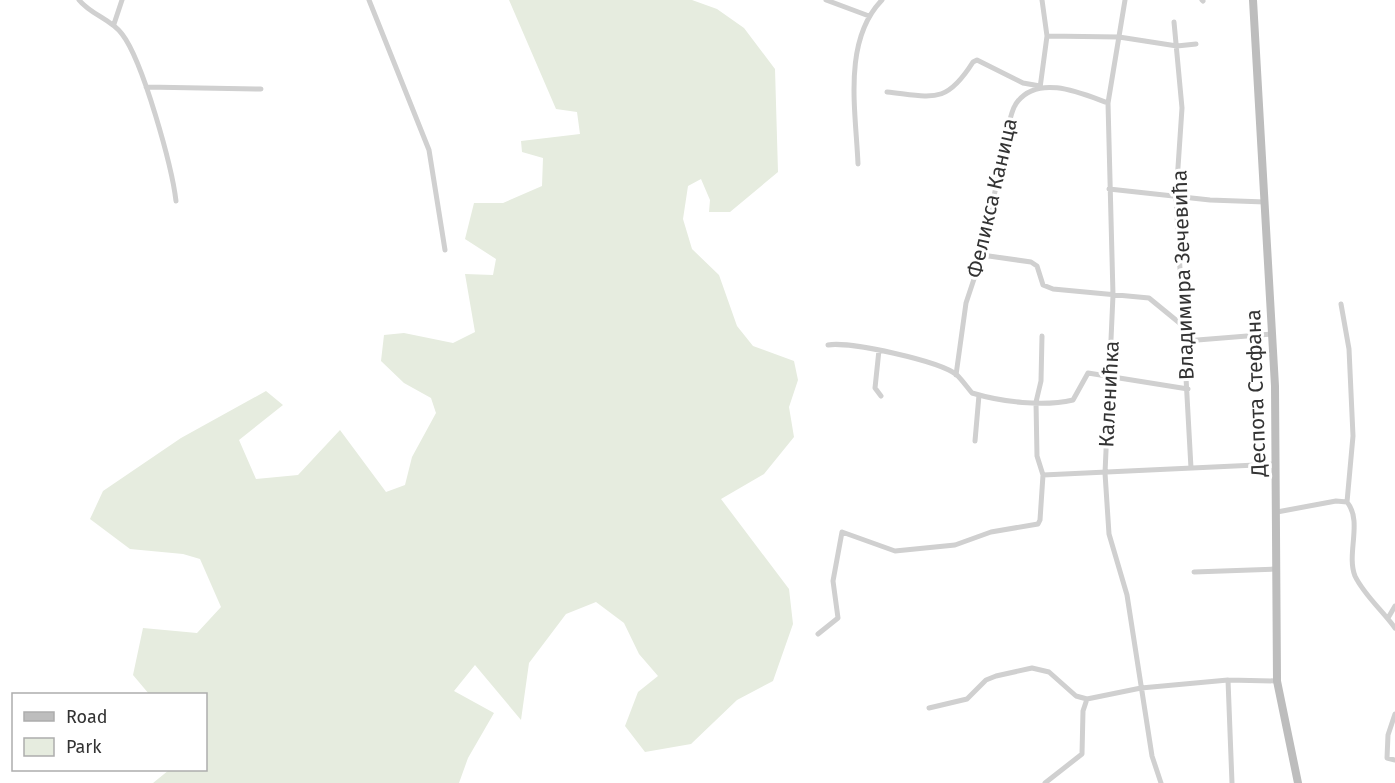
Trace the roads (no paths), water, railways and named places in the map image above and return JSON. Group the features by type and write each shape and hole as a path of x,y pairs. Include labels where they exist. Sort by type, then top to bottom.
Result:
{"main road":[{"name":"Деспота Стефана","path":"1253,0 1273,334 1277,512 1277,681 1298,783"}],"street":[{"path":"79,0 88,10 114,24 129,44 146,87 176,201"},
{"path":"114,24 122,0"},
{"path":"369,0 429,150 445,250"},
{"path":"825,0 869,16"},
{"path":"858,165 853,63 869,16 882,0"},
{"path":"1040,88 1047,36 1042,0"},
{"name":"Каленићка","path":"1125,0 1108,103 1113,295 1105,472 1109,534 1127,595 1152,756 1161,783"},
{"name":"Владимира Зечевића","path":"1174,22 1182,108 1176,197 1191,468"},
{"path":"1047,36 1119,36 1178,46 1196,44"},
{"path":"887,92 922,96 947,92 957,86 973,62 977,60 1023,83 1040,88 1069,89 1108,103"},
{"path":"146,87 261,89"},
{"name":"Феликса Каница","path":"956,375 966,303 982,255 1009,123 1016,102 1040,88"},
{"path":"1109,189 1176,197 1265,202"},
{"path":"982,255 1032,262 1037,266 1043,285 1053,289 1149,298 1182,325"},
{"path":"1341,303 1348,349 1353,426 1347,502 1352,508 1355,575 1395,628"},
{"path":"1185,341 1273,334"},
{"path":"818,634 838,618 833,581 842,532 895,551 955,545 999,530 1038,524 1043,475 1037,456 1036,402 1041,381 1042,336"},
{"path":"828,345 879,350 956,375 972,393 1036,402 1059,404 1073,400 1088,373 1188,389"},
{"path":"879,350 875,388 881,396"},
{"path":"975,441 979,395"},
{"path":"1043,475 1276,464"},
{"path":"1277,512 1336,501 1347,502"},
{"path":"1194,572 1276,569"},
{"path":"1388,618 1395,606"},
{"path":"929,708 966,699 986,680 996,676 1032,668 1049,672 1076,696 1087,699 1141,688 1228,680 1277,681"},
{"path":"1228,680 1232,783"},
{"path":"1045,783 1082,754 1083,711 1087,699"},
{"path":"1395,714 1388,735 1387,758 1395,760"}]}
